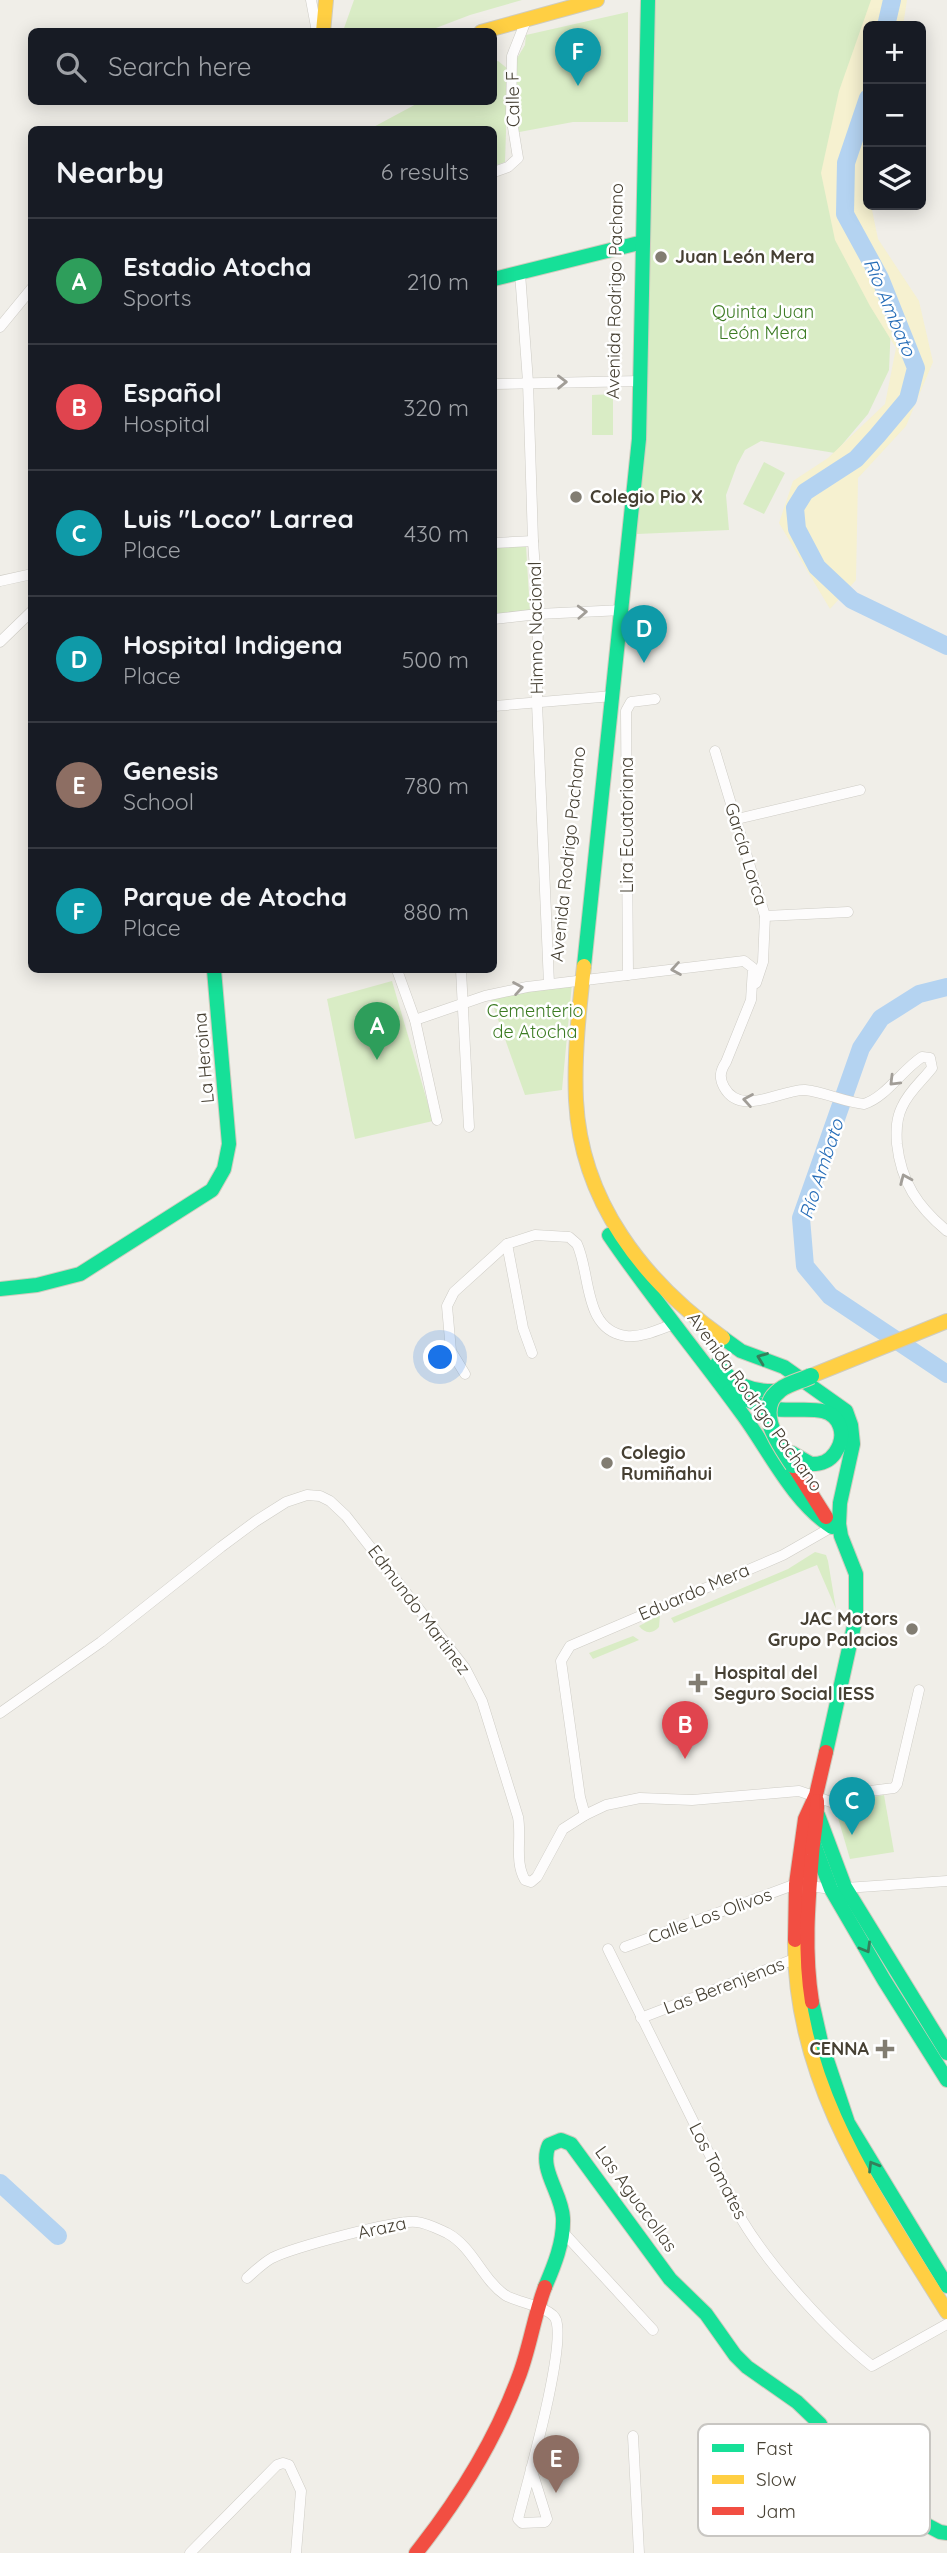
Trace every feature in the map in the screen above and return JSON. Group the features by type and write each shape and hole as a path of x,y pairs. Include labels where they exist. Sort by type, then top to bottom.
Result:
{"main road":[{"path":"323,28 326,0"},
{"path":"494,28 597,0"},
{"name":"Avenida Rodrigo Pachano","path":"640,0 637,381 619,610 578,982 568,1099 576,1158 589,1197 610,1238 722,1386 807,1506 836,1525"},
{"name":"Avenida Rodrigo Pachano","path":"639,242 648,0"},
{"path":"497,278 639,242"},
{"name":"La Heroina","path":"0,1289 37,1285 80,1274 212,1190 224,1169 229,1144 214,973"},
{"name":"Avenida Rodrigo Pachano","path":"578,982 575,1080 584,1151 596,1192 617,1232 659,1282"},
{"path":"659,1282 694,1335 727,1377 743,1388 762,1392 778,1391 947,1321"},
{"path":"659,1282 702,1323 741,1351 784,1367 846,1411 853,1444 836,1525"},
{"path":"722,1386 747,1402 761,1406 793,1412 826,1410 837,1419 843,1432 840,1446 833,1456 823,1463 813,1464 793,1459 774,1423 774,1408 781,1396 811,1376"},
{"path":"778,1391 769,1404 770,1424 793,1459 816,1485 836,1525 849,1578 852,1627 844,1679 811,1817 803,1885 799,1999 815,2044 831,2112 906,2233 947,2312"},
{"path":"803,1885 813,1841 811,1817"},
{"path":"811,1817 838,1888"},
{"path":"813,1841 947,2080"},
{"path":"891,1977 947,2053"},
{"name":"Las Aguacollas","path":"416,2553 455,2504 491,2443 519,2378 538,2309 555,2265 562,2231 562,2208 545,2157 549,2145 561,2140 571,2144 588,2165 670,2279 706,2314 735,2356 797,2402 820,2424"},
{"path":"906,2233 947,2286"},
{"name":"Las Aguacollas","path":"930,2527 947,2533"}],"street":[{"path":"311,0 316,28"},
{"name":"Calle F","path":"497,171 517,161 511,114 512,56 527,18"},
{"name":"Himno Nacional","path":"520,273 528,382 538,614 537,703 549,984"},
{"path":"0,327 28,293"},
{"path":"497,384 637,381"},
{"path":"497,543 533,541"},
{"path":"0,582 28,576"},
{"path":"497,619 619,610"},
{"path":"0,642 28,615"},
{"path":"497,706 609,697"},
{"name":"Lira Ecuatoriana","path":"628,975 626,711 631,702 655,699"},
{"name":"García Lorca","path":"715,751 765,916 763,962 751,1000 721,1070 722,1084 727,1093 741,1100 758,1102 798,1090 814,1091 857,1103 869,1102 915,1062 922,1057 930,1058 932,1068 902,1107 897,1124 898,1154 905,1180 914,1198 924,1212 947,1231"},
{"path":"737,819 860,790"},
{"path":"765,916 848,912"},
{"path":"415,1020 506,990 744,961 753,968 751,1000"},
{"path":"398,973 415,1020 437,1120"},
{"path":"461,973 468,1127"},
{"path":"464,1374 451,1351 447,1306 454,1292 507,1244 535,1235 569,1237 577,1244 592,1306 599,1321 612,1331 627,1336 674,1324"},
{"path":"507,1244 523,1328 533,1353"},
{"name":"Edmundo Martinez","path":"0,1713 102,1642 256,1521 286,1502 307,1495 320,1496 330,1501 346,1516 466,1668 486,1713 518,1816 519,1864 525,1880 531,1882 537,1877 563,1829 606,1805 639,1798 692,1800 799,1791 831,1802 862,1792 896,1786 919,1690"},
{"name":"Eduardo Mera","path":"585,1815 580,1797 561,1661 570,1646 783,1555 836,1525"},
{"path":"803,1885 838,1888 947,1881"},
{"name":"Calle Los Olivos","path":"625,1947 803,1885"},
{"name":"Los Tomates","path":"608,1949 730,2197 758,2246 825,2321 874,2366 947,2323"},
{"name":"Las Berenjenas","path":"640,2018 801,1956"},
{"name":"Araza","path":"247,2278 264,2263 285,2253 332,2239 415,2221 448,2234 463,2246 505,2295 538,2309"},
{"path":"562,2231 653,2330"},
{"path":"531,2468 547,2519 545,2522 523,2523 518,2519 546,2407 557,2347 556,2319 548,2311 538,2309"},
{"path":"632,2436 639,2553"},
{"path":"190,2553 277,2465 283,2463 289,2465 301,2491 296,2553"}],"green space":[{"path":"354,0 522,0 436,28 344,28"},
{"name":"Quinta Juan León Mera","path":"655,0 885,0 871,21 863,21 863,49 839,162 891,324 889,370 868,414 835,453 761,441 745,450 726,495 729,530 637,534"},
{"path":"628,12 628,122 573,122 514,133 516,60 525,45 526,35"},
{"path":"497,61 508,69 505,162 497,165 497,126 375,126 414,105 497,105"},
{"path":"613,394 613,435 592,435 592,395"},
{"path":"764,462 785,473 764,514 743,504"},
{"path":"526,546 530,612 497,614 497,548"},
{"path":"392,981 433,1121 355,1139 327,999"},
{"name":"Cementerio de Atocha","path":"572,983 562,1090 525,1095 490,997"},
{"path":"815,1552 826,1555 836,1609 817,1565 674,1623 671,1618 788,1569"},
{"path":"660,1615 659,1627 654,1631 646,1632 639,1626"},
{"path":"633,1636 639,1640 593,1659 589,1653"},
{"path":"884,1795 894,1852 850,1859 834,1804"}],"sand":[{"path":"871,0 907,0 904,21 864,21"},
{"path":"863,23 863,210 872,210 878,239 919,301 933,362 906,426 858,478 856,580 830,609 779,523 793,481 828,458 885,404 896,348 835,240 821,173 839,91"}],"waterway":[{"name":"Río Ambato","path":"887,21 892,0"},
{"name":"Río Ambato","path":"863,113 846,163 845,214 880,278 916,368 908,399 877,436 856,459 805,492 795,508 797,529 817,567 852,600 947,646"},
{"name":"Río Ambato","path":"947,987 919,994 881,1018 861,1048 801,1218 805,1266 830,1296 947,1374"},
{"path":"0,2183 58,2236"}],"traffic: fast":[{"path":"584,966 639,439 648,0"},
{"path":"497,278 643,242"},
{"path":"0,1289 37,1285 80,1274 212,1190 224,1169 229,1144 214,973"},
{"path":"609,1235 743,1415 783,1476 805,1504 832,1527"},
{"path":"723,1338 741,1351 784,1367 846,1411 851,1425 853,1444 840,1503 839,1524 856,1574 856,1617 826,1752"},
{"path":"717,1364 744,1386 778,1391"},
{"path":"793,1465 776,1438 769,1417 769,1407 772,1398 780,1390 811,1376"},
{"path":"730,1391 764,1406 784,1410 822,1411 836,1419 840,1427 840,1444 830,1459 811,1464 792,1453"},
{"path":"818,1815 845,1887 947,2053"},
{"path":"814,1844 831,1889 947,2080"},
{"path":"812,2002 821,2042 848,2123 947,2286"},
{"path":"545,2287 555,2262 563,2227 562,2209 548,2172 546,2154 549,2145 561,2140 571,2144 670,2279 706,2314 735,2355 747,2367 797,2402 820,2424"},
{"path":"930,2527 947,2533"}],"traffic: slow":[{"path":"323,28 326,0"},
{"path":"496,28 597,0"},
{"path":"584,966 576,1049 576,1100 580,1137 590,1172 621,1236 643,1264 694,1316 723,1338"},
{"path":"811,1376 947,1321"},
{"path":"795,1940 798,1992 808,2042 823,2090 867,2181 947,2312"}],"traffic: jam":[{"path":"793,1465 826,1517"},
{"path":"795,1940 796,1884 805,1819 816,1795 826,1752"},
{"path":"812,2002 808,1928 817,1801"},
{"path":"416,2553 447,2512 499,2423 523,2365 545,2287"}],"place":[{"name":"Parque de Atocha","path":"578,86"},
{"name":"Juan León Mera","path":"661,257"},
{"name":"Colegio Pio X","path":"576,497"},
{"name":"Hospital Indigena","path":"644,663"},
{"name":"Estadio Atocha","path":"377,1060"},
{"name":"Colegio Rumiñahui","path":"607,1463"},
{"name":"JAC Motors Grupo Palacios","path":"912,1629"},
{"name":"Hospital del Seguro Social IESS","path":"698,1683"},
{"name":"Español","path":"685,1759"},
{"name":"Luis \"Loco\" Larrea","path":"852,1835"},
{"name":"CENNA","path":"885,2049"},
{"name":"Genesis","path":"556,2493"}]}
